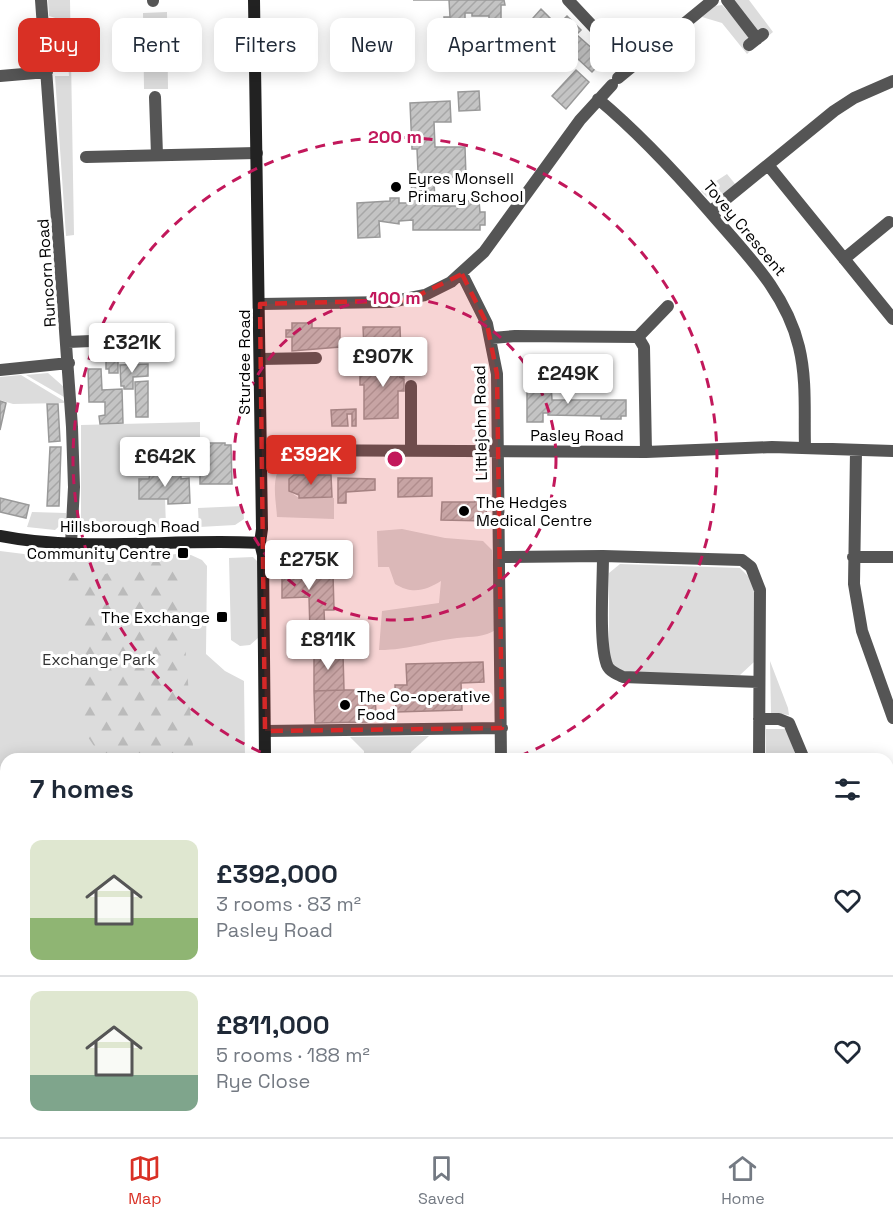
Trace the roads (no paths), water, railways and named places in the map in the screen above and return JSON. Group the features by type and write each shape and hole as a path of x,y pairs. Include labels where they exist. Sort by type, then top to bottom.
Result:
{"street":[{"name":"Runcorn Road","path":"41,0 42,18"},
{"name":"Sturdee Road","path":"254,0 260,304 262,529 260,543 263,555 265,753"},
{"path":"568,0 590,23"},
{"path":"727,0 756,39"},
{"path":"688,18 707,2"},
{"name":"Runcorn Road","path":"47,72 68,342 74,487 71,544"},
{"path":"0,76 47,72"},
{"path":"260,304 372,304 409,300 439,288 462,274 484,252 598,99 626,72"},
{"path":"710,212 834,111 854,98 893,81"},
{"path":"155,97 157,155"},
{"name":"Tovey Crescent","path":"598,99 679,175 744,249 774,288 789,317 799,347 804,377 804,447"},
{"path":"86,157 257,153"},
{"path":"768,165 893,319"},
{"path":"844,259 889,222"},
{"name":"Littlejohn Road","path":"462,274 482,309 492,338 497,374 501,753"},
{"path":"492,338 638,337 669,306"},
{"path":"638,337 644,346 646,452"},
{"path":"68,342 161,338"},
{"path":"260,359 316,358"},
{"path":"0,370 69,363"},
{"path":"411,386 411,449"},
{"name":"Pasley Road","path":"261,450 646,452 804,447 893,451"},
{"path":"856,451 854,584 862,631 893,718"},
{"name":"Hillsborough Road","path":"0,536 71,544 172,541 260,543"},
{"path":"500,557 603,556 742,560 751,567 760,590 759,753"},
{"path":"603,556 604,644 606,662 611,672 622,677 759,682"},
{"path":"853,557 893,557"},
{"path":"759,720 779,719 789,723 802,753"},
{"path":"265,731 502,728"}],"place":[{"name":"Eyres Monsell Primary School","path":"396,187"},
{"name":"The Hedges Medical Centre","path":"464,511"},
{"name":"Community Centre","path":"183,553"},
{"name":"The Exchange","path":"222,617"},
{"name":"The Co-operative Food","path":"345,705"}],"park label":[{"name":"Exchange Park","path":"99,659"}]}
